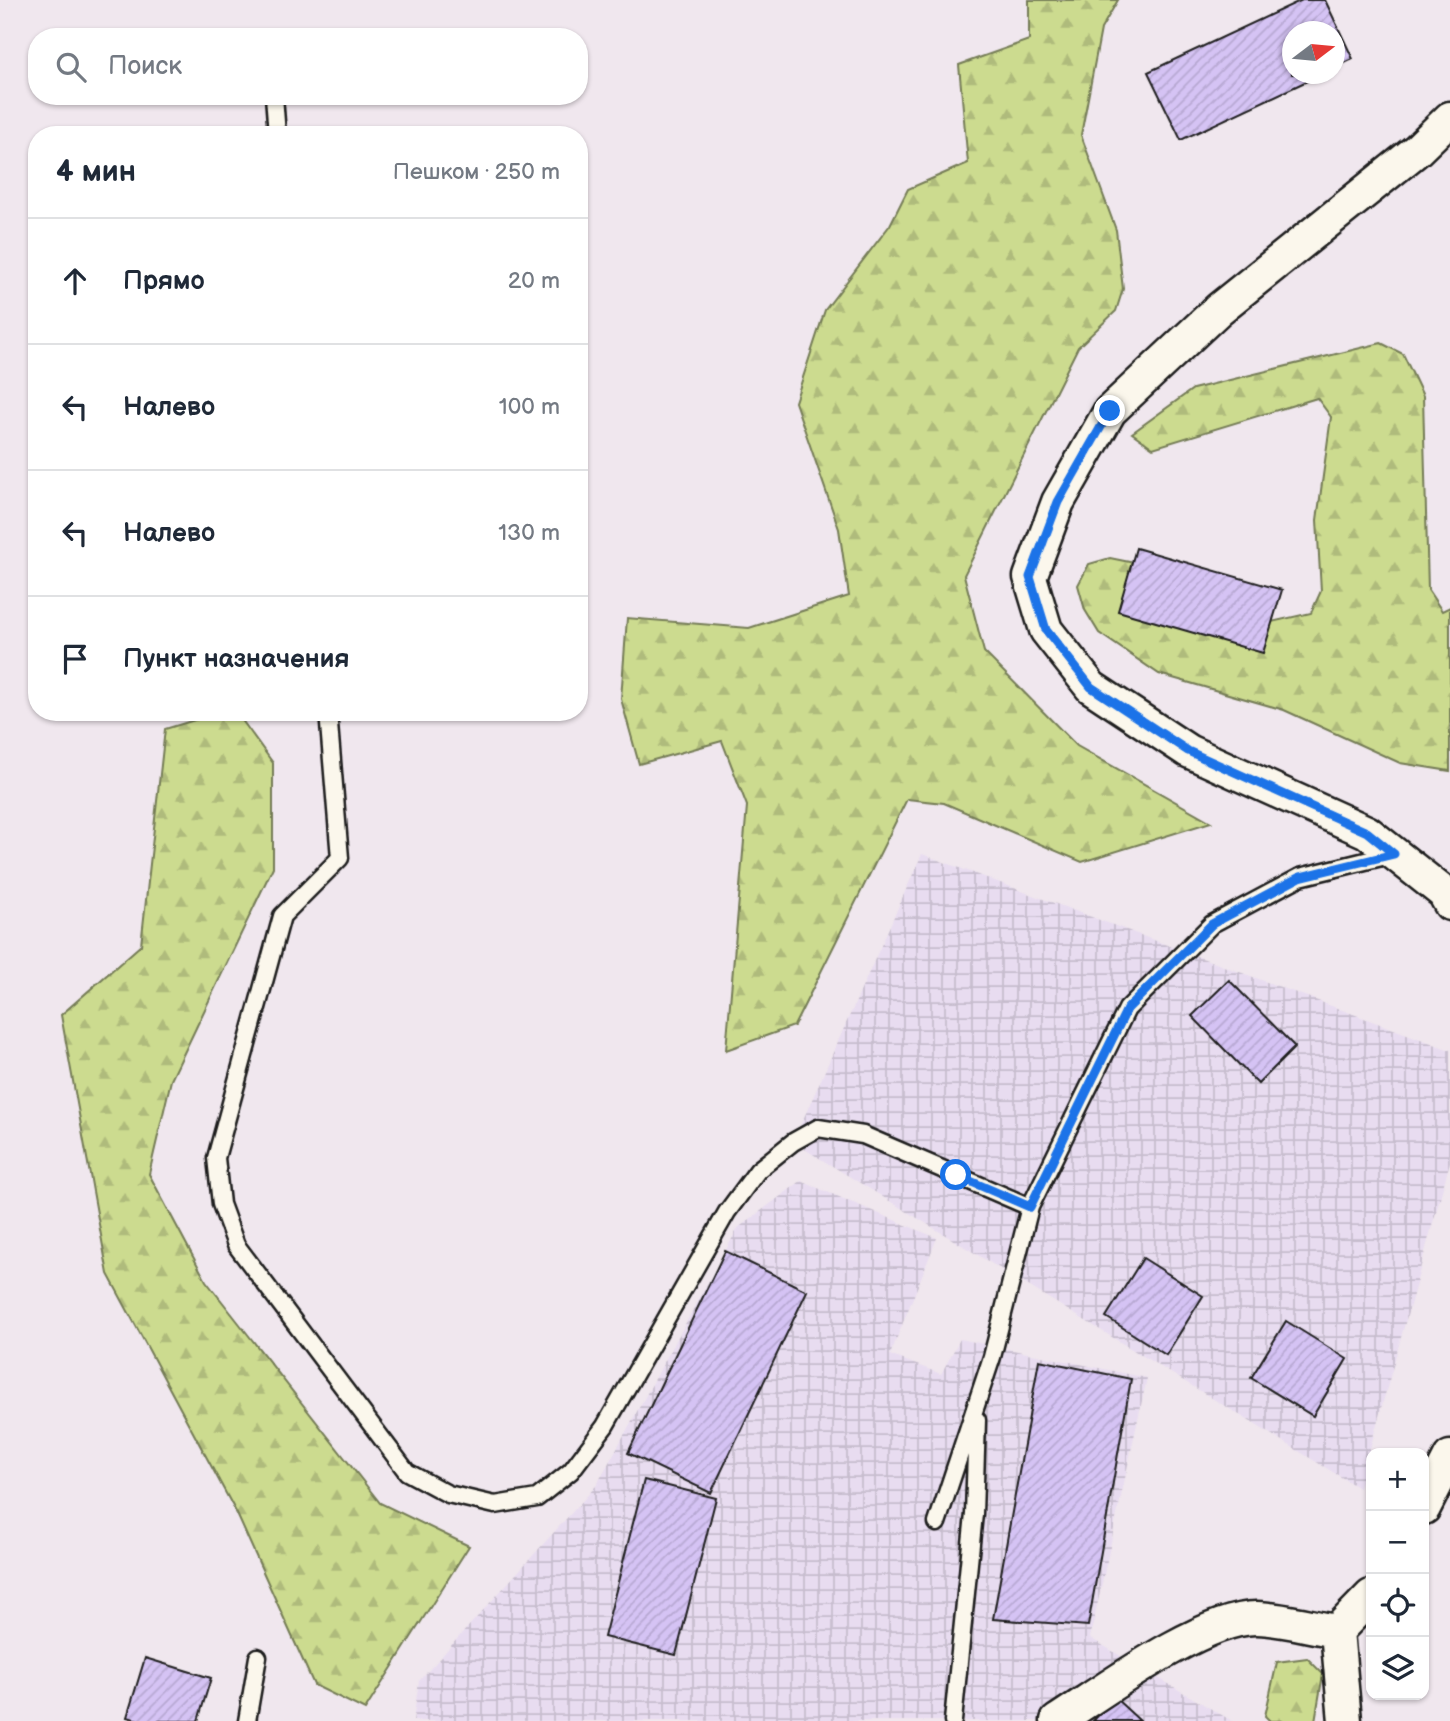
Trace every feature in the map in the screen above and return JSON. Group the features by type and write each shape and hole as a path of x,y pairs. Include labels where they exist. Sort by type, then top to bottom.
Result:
{"street":[{"path":"1448,891 1367,832 1188,751 1091,687 1046,630 1030,577 1058,502 1110,411 1219,309 1417,150 1450,118"},
{"path":"1337,1630 1366,1601"},
{"path":"1057,1721 1174,1646 1224,1626 1255,1618 1337,1630"},
{"path":"1337,1630 1345,1721"}],"lane":[{"path":"275,105 276,126"},
{"path":"329,721 340,858 282,916 216,1158 221,1204 236,1245 407,1472 448,1494 495,1505 537,1499 571,1471 605,1426 727,1212 758,1170 793,1142 818,1128 863,1135 1030,1207"},
{"path":"937,1523 977,1404 1030,1207 1127,1009 1212,924 1300,877 1394,854"},
{"path":"953,1721 974,1514 977,1404"},
{"path":"247,1721 258,1657"}],"shaded area":[{"path":"922,854 1450,1050 1450,1162 1370,1448 1366,1448 1366,1463 1359,1488 793,1142"},
{"path":"801,1181 937,1238 890,1355 941,1374 960,1339 1147,1378 1090,1638 1232,1721 413,1721 419,1681 596,1486 738,1228"}],"green space":[{"path":"1029,0 1118,0 1101,29 1081,135 1116,230 1123,289 1116,311 1078,347 964,575 984,652 1077,746 1211,822 1082,862 944,803 907,799 794,1026 726,1050 747,806 722,741 639,764 621,699 627,618 749,628 849,596 839,529 795,402 825,310 890,225 908,189 968,163 959,65 1029,40"},
{"path":"1381,343 1403,354 1423,396 1428,590 1442,611 1450,607 1450,771 1400,763 1284,710 1159,674 1099,633 1085,610 1078,585 1089,564 1110,558 1154,567 1263,624 1311,613 1321,591 1317,520 1331,417 1317,398 1153,448 1132,433 1193,389"},
{"path":"191,721 243,721 273,763 273,867 171,1080 149,1174 206,1281 380,1503 469,1546 365,1710 314,1685 237,1514 108,1274 61,1015 141,945 165,729"},
{"path":"1307,1658 1323,1674 1315,1721 1270,1721 1265,1716 1277,1662"}],"building":[{"path":"1302,0 1325,0 1335,21 1282,21 1282,84 1301,84 1181,140 1148,72"},
{"path":"1345,42 1353,59 1345,63"},
{"path":"1136,548 1282,590 1263,653 1118,611"},
{"path":"1229,980 1295,1047 1258,1084 1192,1016"},
{"path":"725,1251 807,1291 711,1493 628,1453"},
{"path":"1143,1258 1203,1296 1166,1355 1106,1317"},
{"path":"1286,1321 1347,1359 1313,1416 1251,1378"},
{"path":"1039,1360 1131,1379 1088,1626 993,1619"},
{"path":"644,1480 716,1498 676,1655 604,1637"},
{"path":"145,1658 211,1678 198,1721 142,1721 127,1717"},
{"path":"1115,1698 1140,1721 1093,1721"}],"route":[{"path":"956,1175 1030,1207 1127,1009 1212,924 1300,877 1394,854 1367,832 1188,751 1091,687 1046,630 1030,577 1058,502 1110,411"}]}
